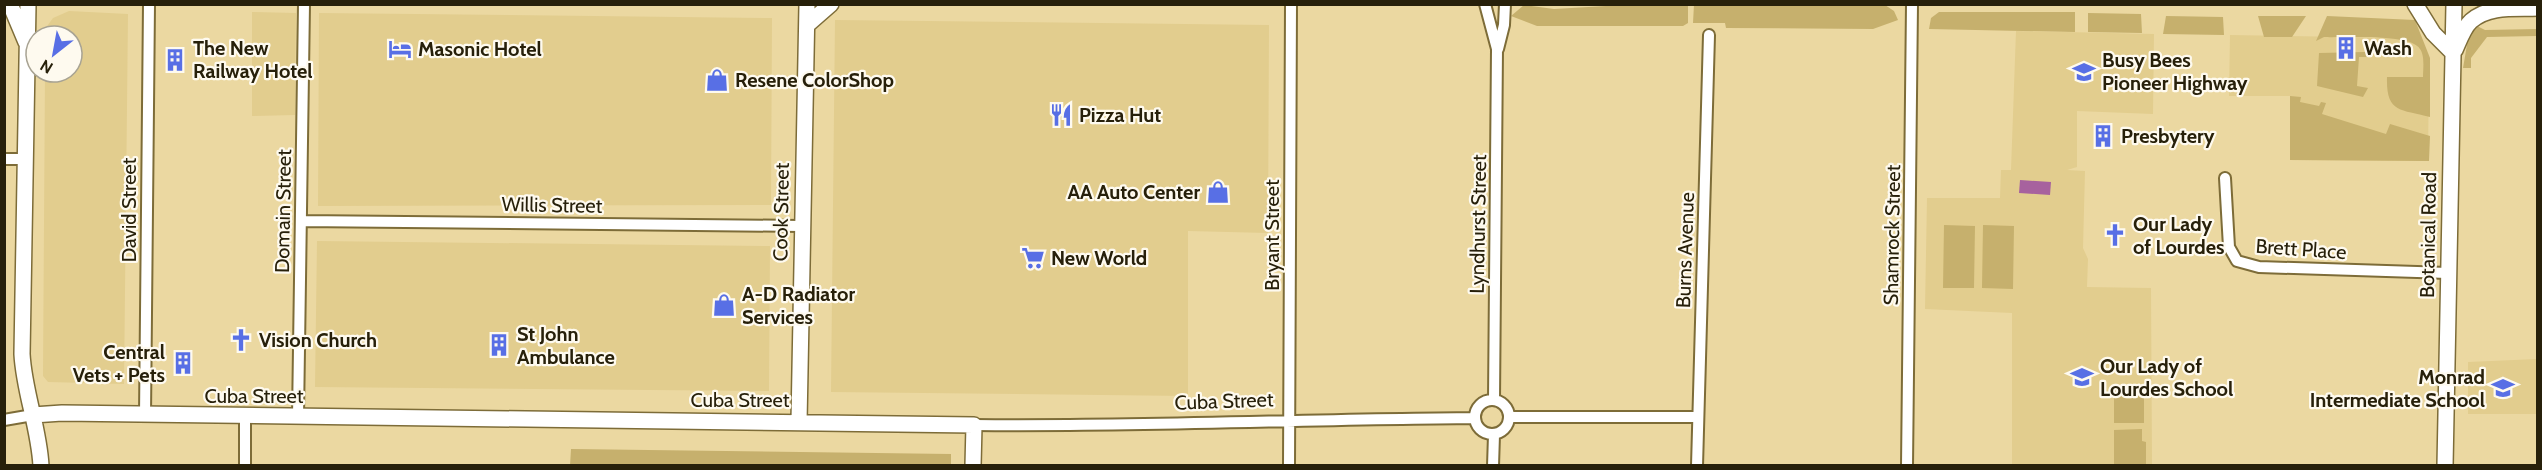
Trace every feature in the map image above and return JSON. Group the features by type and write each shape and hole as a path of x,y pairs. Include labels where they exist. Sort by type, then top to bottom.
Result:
{"street":[{"path":"10,4 24,37"},
{"name":"David Street","path":"145,416 148,4"},
{"name":"Domain Street","path":"298,417 304,4"},
{"name":"Cook Street","path":"799,422 807,4"},
{"path":"807,26 823,8 831,4"},
{"name":"Bryant Street","path":"1289,465 1289,113 1292,4"},
{"name":"Lyndhurst Street","path":"1485,4 1497,49 1494,400"},
{"name":"Lyndhurst Street","path":"1497,49 1504,25 1504,4"},
{"name":"Shamrock Street","path":"1907,465 1912,4"},
{"path":"2415,4 2433,33 2453,53 2470,22 2476,18 2500,9 2538,8"},
{"name":"Botanical Road","path":"2445,465 2454,4"},
{"path":"28,5 28,24"},
{"name":"Burns Avenue","path":"1697,465 1709,35"},
{"path":"27,84 22,354 24,386 40,441 41,465"},
{"path":"4,159 24,159"},
{"name":"Brett Place","path":"2225,177 2229,247 2237,261 2259,267 2448,273"},
{"name":"Willis Street","path":"302,221 801,226"},
{"path":"1494,400 1505,405 1510,417 1508,426 1502,432 1494,435 1481,431 1475,418 1477,409 1484,402 1494,400"},
{"name":"Cuba Street","path":"4,420 62,413 145,416 1108,426 1290,419 1475,418"},
{"path":"245,417 245,465"},
{"path":"1510,417 1698,417"},
{"path":"973,465 974,425"},
{"path":"1493,465 1494,435"}],"shaded area":[{"path":"1694,4 1885,5 1894,11 1898,20 1873,29 1726,28 1725,23 1693,23"},
{"path":"1524,5 1554,9 1623,5 1688,5 1688,23 1683,26 1537,26 1511,16"},
{"path":"69,11 128,14 124,384 48,382 43,376 45,84 84,84 84,24 49,24 53,18"},
{"path":"252,12 296,13 295,115 252,116"},
{"path":"1939,12 2075,12 2075,32 1929,29 1931,18"},
{"path":"319,13 772,18 771,205 318,206"},
{"path":"2088,13 2141,14 2142,33 2088,32"},
{"path":"2166,16 2223,17 2224,35 2163,34"},
{"path":"2258,16 2306,16 2292,37 2264,37"},
{"path":"2327,16 2415,20 2430,58 2430,117 2397,108 2392,103 2387,89 2387,77 2423,77 2423,59 2420,49 2414,44 2391,38 2324,37 2316,41"},
{"path":"835,20 1269,25 1268,233 1188,231 1188,396 831,392"},
{"path":"2477,26 2485,30 2537,29 2537,36 2487,37 2471,58 2471,68 2463,68 2468,39"},
{"name":"Our Lady of Lourdes School","path":"2016,31 2154,34 2153,114 2077,111 2077,167 2067,170 2085,171 2083,248 2088,259 2087,287 2151,288 2152,465 2012,465 2012,313 1925,309 1927,198 2000,198 2001,170 2011,170"},
{"path":"2230,35 2417,38 2429,62 2428,161 2290,160 2290,96 2229,96"},
{"path":"2365,52 2370,57 2359,57 2357,86 2368,88 2363,97 2317,86 2319,53"},
{"path":"2290,96 2301,97 2300,102 2319,106 2321,102 2326,103 2322,114 2386,134 2390,124 2430,136 2429,161 2290,160"},
{"path":"2020,180 2051,182 2050,195 2019,193"},
{"path":"1944,225 1975,226 1974,288 1943,288"},
{"path":"1983,225 2014,226 2013,289 1982,288"},
{"path":"317,241 770,246 769,391 315,387"},
{"name":"Monrad Intermediate School","path":"2537,359 2537,414 2468,414 2468,362"},
{"path":"2144,388 2144,423 2114,423 2114,389"},
{"path":"2142,429 2142,441 2146,442 2146,465 2114,465 2114,430"},
{"path":"571,449 951,454 951,465 570,466"}],"place":[{"name":"Wash","path":"2346,48"},
{"name":"Masonic Hotel","path":"400,49"},
{"name":"The New Railway Hotel","path":"175,60"},
{"name":"Busy Bees Pioneer Highway","path":"2084,72"},
{"name":"Resene ColorShop","path":"717,80"},
{"name":"Pizza Hut","path":"1061,115"},
{"name":"Presbytery","path":"2103,136"},
{"name":"AA Auto Center","path":"1218,192"},
{"name":"Our Lady of Lourdes","path":"2115,235"},
{"name":"New World","path":"1033,258"},
{"name":"A-D Radiator Services","path":"724,305"},
{"name":"Vision Church","path":"241,340"},
{"name":"St John Ambulance","path":"499,345"},
{"name":"Central Vets + Pets","path":"183,363"},
{"name":"Our Lady of Lourdes School","path":"2082,377"},
{"name":"Monrad Intermediate School","path":"2503,388"}]}
